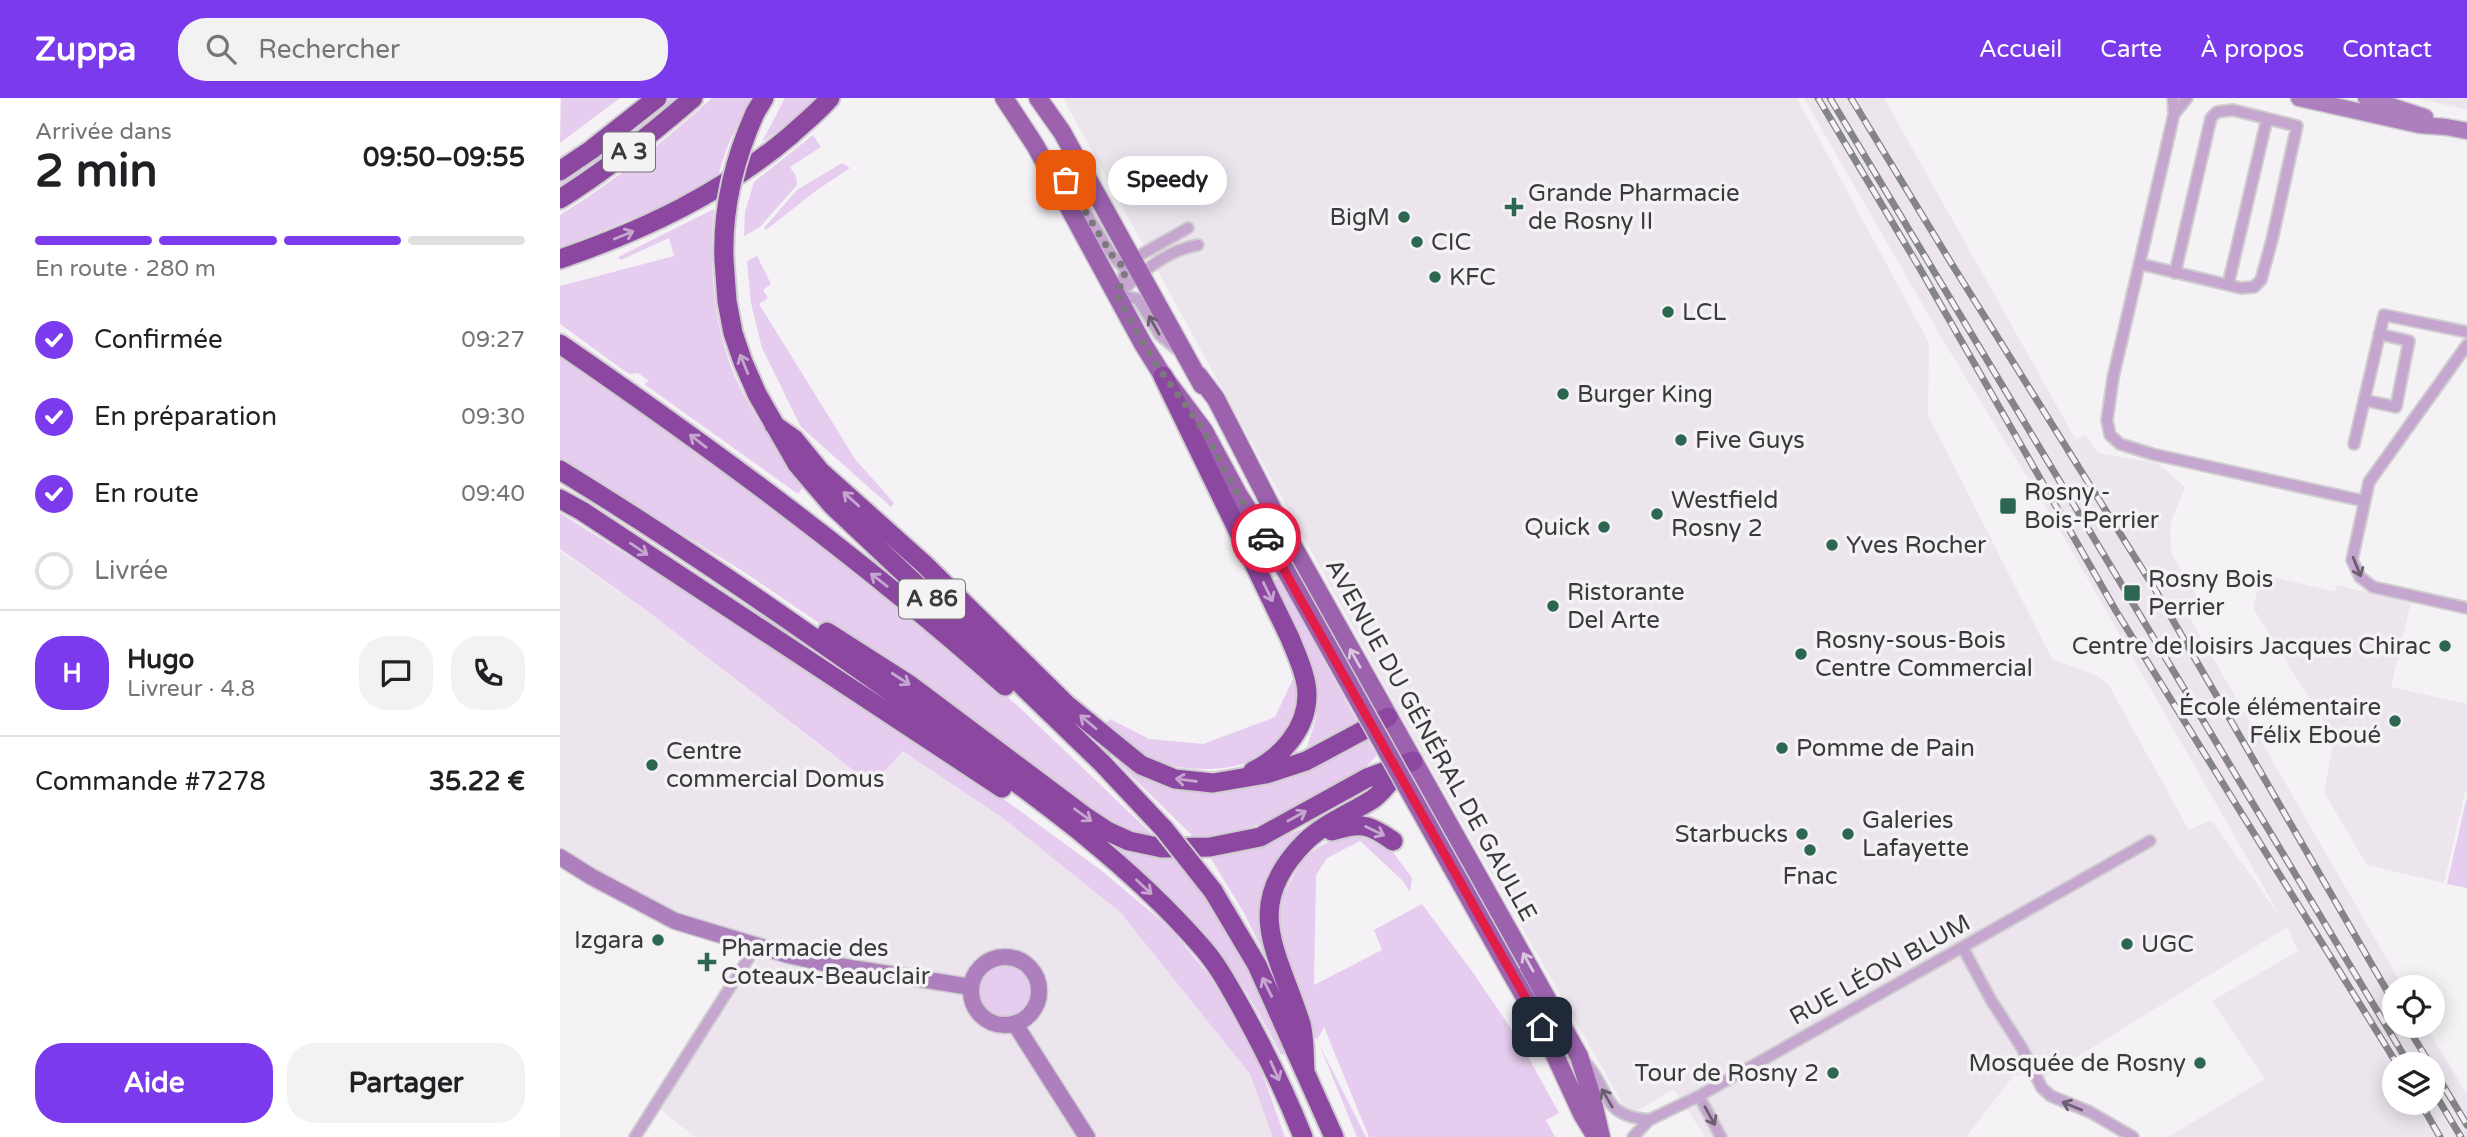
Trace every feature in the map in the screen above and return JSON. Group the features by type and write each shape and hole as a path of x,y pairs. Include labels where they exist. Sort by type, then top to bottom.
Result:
{"highway":[{"name":"A 3","path":"560,171 657,98"},
{"name":"A 3","path":"560,200 648,138 692,98"},
{"path":"560,258 648,225 705,196 764,158 830,98"},
{"name":"A 86","path":"760,106 745,137 726,201 724,260 733,333 743,362 774,425 797,464 832,505 1102,763 1164,829 1213,891 1257,965 1334,1137"},
{"path":"560,344 668,418 781,502 927,619 1027,706 1102,763"},
{"path":"1163,376 1290,638 1303,671 1307,694 1304,715 1283,751 1264,765 1233,780"},
{"path":"774,425 794,439 820,471 924,564 1066,704 1141,765 1175,779 1213,783 1266,774 1306,761 1388,717"},
{"path":"560,470 716,570 857,667 1073,827 1144,886 1203,947 1226,980 1266,1052 1303,1137"},
{"path":"560,499 1036,810 1073,827"},
{"path":"716,570 794,611 910,685 1087,817 1107,831 1129,841 1162,848 1210,847 1260,837 1367,778 1407,764"},
{"path":"1305,1072 1302,1027 1271,944 1271,902 1276,879 1289,859 1308,839 1376,797 1407,764"},
{"path":"1308,839 1361,825 1378,830 1393,841"}],"main road":[{"name":"AVENUE DU GÉNÉRAL DE GAULLE","path":"1004,98 1035,145 1163,376 1204,431 1238,494 1277,555 1542,1027 1582,1114 1599,1137"},
{"name":"AVENUE DU GÉNÉRAL DE GAULLE","path":"1038,98 1062,132 1133,267 1194,368 1216,399 1275,514 1388,717 1407,764 1579,1056 1591,1094 1599,1137"},
{"name":"AVENUE DU GÉNÉRAL DE GAULLE","path":"1194,368 1277,555"}],"street":[{"path":"2173,98 2174,114 2113,378 2107,420 2110,435 2120,444 2152,454 2364,501"},
{"path":"2174,114 2187,98"},
{"path":"2300,98 2419,125 2467,131"},
{"path":"2367,98 2446,127"},
{"path":"2140,264 2175,273 2241,288 2254,287 2261,280 2272,240 2297,126 2225,110 2217,112 2211,118 2175,273"},
{"path":"2228,285 2267,118"},
{"path":"1035,145 1066,180 1112,255 1133,267 1198,244"},
{"path":"1188,228 1133,267 1117,295 1138,299 1160,335 1194,368"},
{"path":"2354,444 2384,315 2467,331"},
{"path":"2364,400 2396,407 2409,341 2379,334"},
{"path":"2467,345 2369,482 2352,560 2361,577 2373,587 2467,608"},
{"name":"RUE LÉON BLUM","path":"1633,1137 1649,1120 1699,1096 2150,841"},
{"path":"560,858 675,921 832,965 971,986"},
{"path":"635,1137 757,945"},
{"path":"1963,948 1991,1000 2022,1048 2042,1088 2059,1100 2090,1112 2133,1137"},
{"path":"1012,958 1030,967 1039,985 1037,1004 1024,1020 1015,1024 996,1025 986,1021 974,1006 971,986 974,976 990,960 1012,958"},
{"path":"1015,1024 1087,1137"},
{"path":"1579,1056 1594,1073 1609,1105 1632,1119 1649,1120"},
{"path":"1699,1096 1721,1137"}],"shaded area":[{"path":"561,98 620,98 560,143"},
{"path":"670,98 680,98 644,131 560,190 560,182 613,145"},
{"path":"712,98 753,98 732,136 718,177 663,206 560,248 560,215 639,160"},
{"path":"785,98 817,98 762,142"},
{"path":"1063,98 1797,98 1929,343 1928,415 2052,659 2096,675 2108,684 2189,830 2211,820 2282,919 2065,539 1944,342 1804,98 1884,98 2076,440 2086,435 2098,453 2157,463 2185,487 2170,525 2171,553 2196,594 2190,618 2396,975 2382,975 2382,1038 2433,1038 2441,1052 2382,1052 2382,1115 2445,1115 2445,1058 2467,1095 2467,1137 2168,1137 2265,1079 2212,1001 2298,951 2287,927 2045,1077 2014,1075 1966,1137 1705,1137 1674,1089 1629,1115 1402,717"},
{"path":"2417,98 2467,98 2467,110"},
{"path":"813,135 821,147 790,167 796,176 797,185 760,227 744,236 745,212 754,182"},
{"path":"842,163 850,168 766,230 764,228 797,190"},
{"path":"714,209 713,276 723,343 739,385 753,411 805,484 798,494 644,384 649,381 638,373 629,374 560,324 560,286 674,256 669,238 621,260 618,257"},
{"path":"757,256 771,284 763,290 768,298 759,304 855,459 894,503 891,507 801,427 762,348 751,303 747,261"},
{"path":"560,351 900,604 1019,707 1155,837 1142,836 1104,821 1009,752 741,570 560,459"},
{"path":"560,513 675,585 684,586 1009,803 1102,871 1171,929 1210,977 1248,1040 1285,1137 1273,1137 1250,1074 1120,912 1003,818 903,751 872,785 646,610 560,549"},
{"path":"560,551 646,610 871,785 903,751 1003,818 1120,912 1250,1074 1276,1137 695,1137 660,1109 760,956 594,890 560,868"},
{"name":"École élémentaire Félix Eboué","path":"2261,574 2335,592 2337,585 2411,603 2391,687 2467,704 2467,792 2444,883 2367,865 2324,792 2334,738 2253,608"},
{"path":"1279,578 1357,721 1307,747 1317,710 1315,677 1296,628 1271,583"},
{"path":"1294,677 1298,686 1298,698 1288,731 1262,756 1226,768 1187,768 1160,762 1105,725 1110,719 1149,739 1203,744 1275,717"},
{"path":"1367,739 1377,755 1365,768 1260,824 1228,834 1196,839 1116,761 1165,784 1191,790 1217,791 1268,781"},
{"path":"2467,801 2467,888 2447,884"},
{"path":"1304,828 1280,856 1268,880 1265,904 1270,956 1266,958 1243,911 1210,857 1258,847"},
{"path":"1358,829 1387,844 1412,878 1410,892 1402,880 1360,841 1327,858 1316,875 1314,985 1382,950 1374,930 1422,904 1520,1042 1559,1113 1546,1120 1555,1137 1369,1137 1324,1027 1317,1040 1307,1031 1277,920 1283,895 1303,859 1320,846"},
{"path":"1108,843 1173,859 1205,897 1234,943 1286,1054 1281,1055 1239,980 1214,944 1176,903"},
{"path":"1005,966 1023,973 1030,991 1023,1009 1005,1016 987,1009 980,991 987,973"},
{"path":"1319,1044 1366,1137 1357,1137"}],"railway":[{"path":"1818,98 1919,267 2116,611 2390,1052"},
{"path":"1830,98 2402,1052"},
{"path":"1851,98 2156,591 2382,982"},
{"path":"2414,1038 2423,1052"},
{"path":"2445,1089 2467,1125"},
{"path":"2445,1111 2461,1137"},
{"path":"2427,1115 2440,1137"}],"way so far":[{"path":"1066,180 1112,255 1126,270 1117,295 1143,344 1204,431 1238,494 1266,538"}],"place":[{"name":"Speedy","path":"1066,180"},
{"name":"Grande Pharmacie de Rosny II","path":"1514,207"},
{"name":"BigM","path":"1404,217"},
{"name":"CIC","path":"1417,242"},
{"name":"KFC","path":"1435,277"},
{"name":"LCL","path":"1668,312"},
{"name":"Burger King","path":"1563,394"},
{"name":"Five Guys","path":"1681,440"},
{"name":"Rosny - Bois-Perrier","path":"2008,506"},
{"name":"Westfield Rosny 2","path":"1657,514"},
{"name":"Quick","path":"1604,527"},
{"name":"Yves Rocher","path":"1832,545"},
{"name":"Rosny Bois Perrier","path":"2132,593"},
{"name":"Ristorante Del Arte","path":"1553,606"},
{"name":"Centre de loisirs Jacques Chirac","path":"2445,646"},
{"name":"Rosny-sous-Bois Centre Commercial","path":"1801,654"},
{"name":"École élémentaire Félix Eboué","path":"2395,721"},
{"name":"Pomme de Pain","path":"1782,748"},
{"name":"Centre commercial Domus","path":"652,765"},
{"name":"Starbucks","path":"1802,834"},
{"name":"Galeries Lafayette","path":"1848,834"},
{"name":"Fnac","path":"1810,850"},
{"name":"Izgara","path":"658,940"},
{"name":"UGC","path":"2127,944"},
{"name":"Pharmacie des Coteaux-Beauclair","path":"707,962"},
{"name":"Mosquée de Rosny","path":"2200,1063"},
{"name":"Tour de Rosny 2","path":"1833,1073"}],"route":[{"path":"1266,538 1542,1027"}]}
